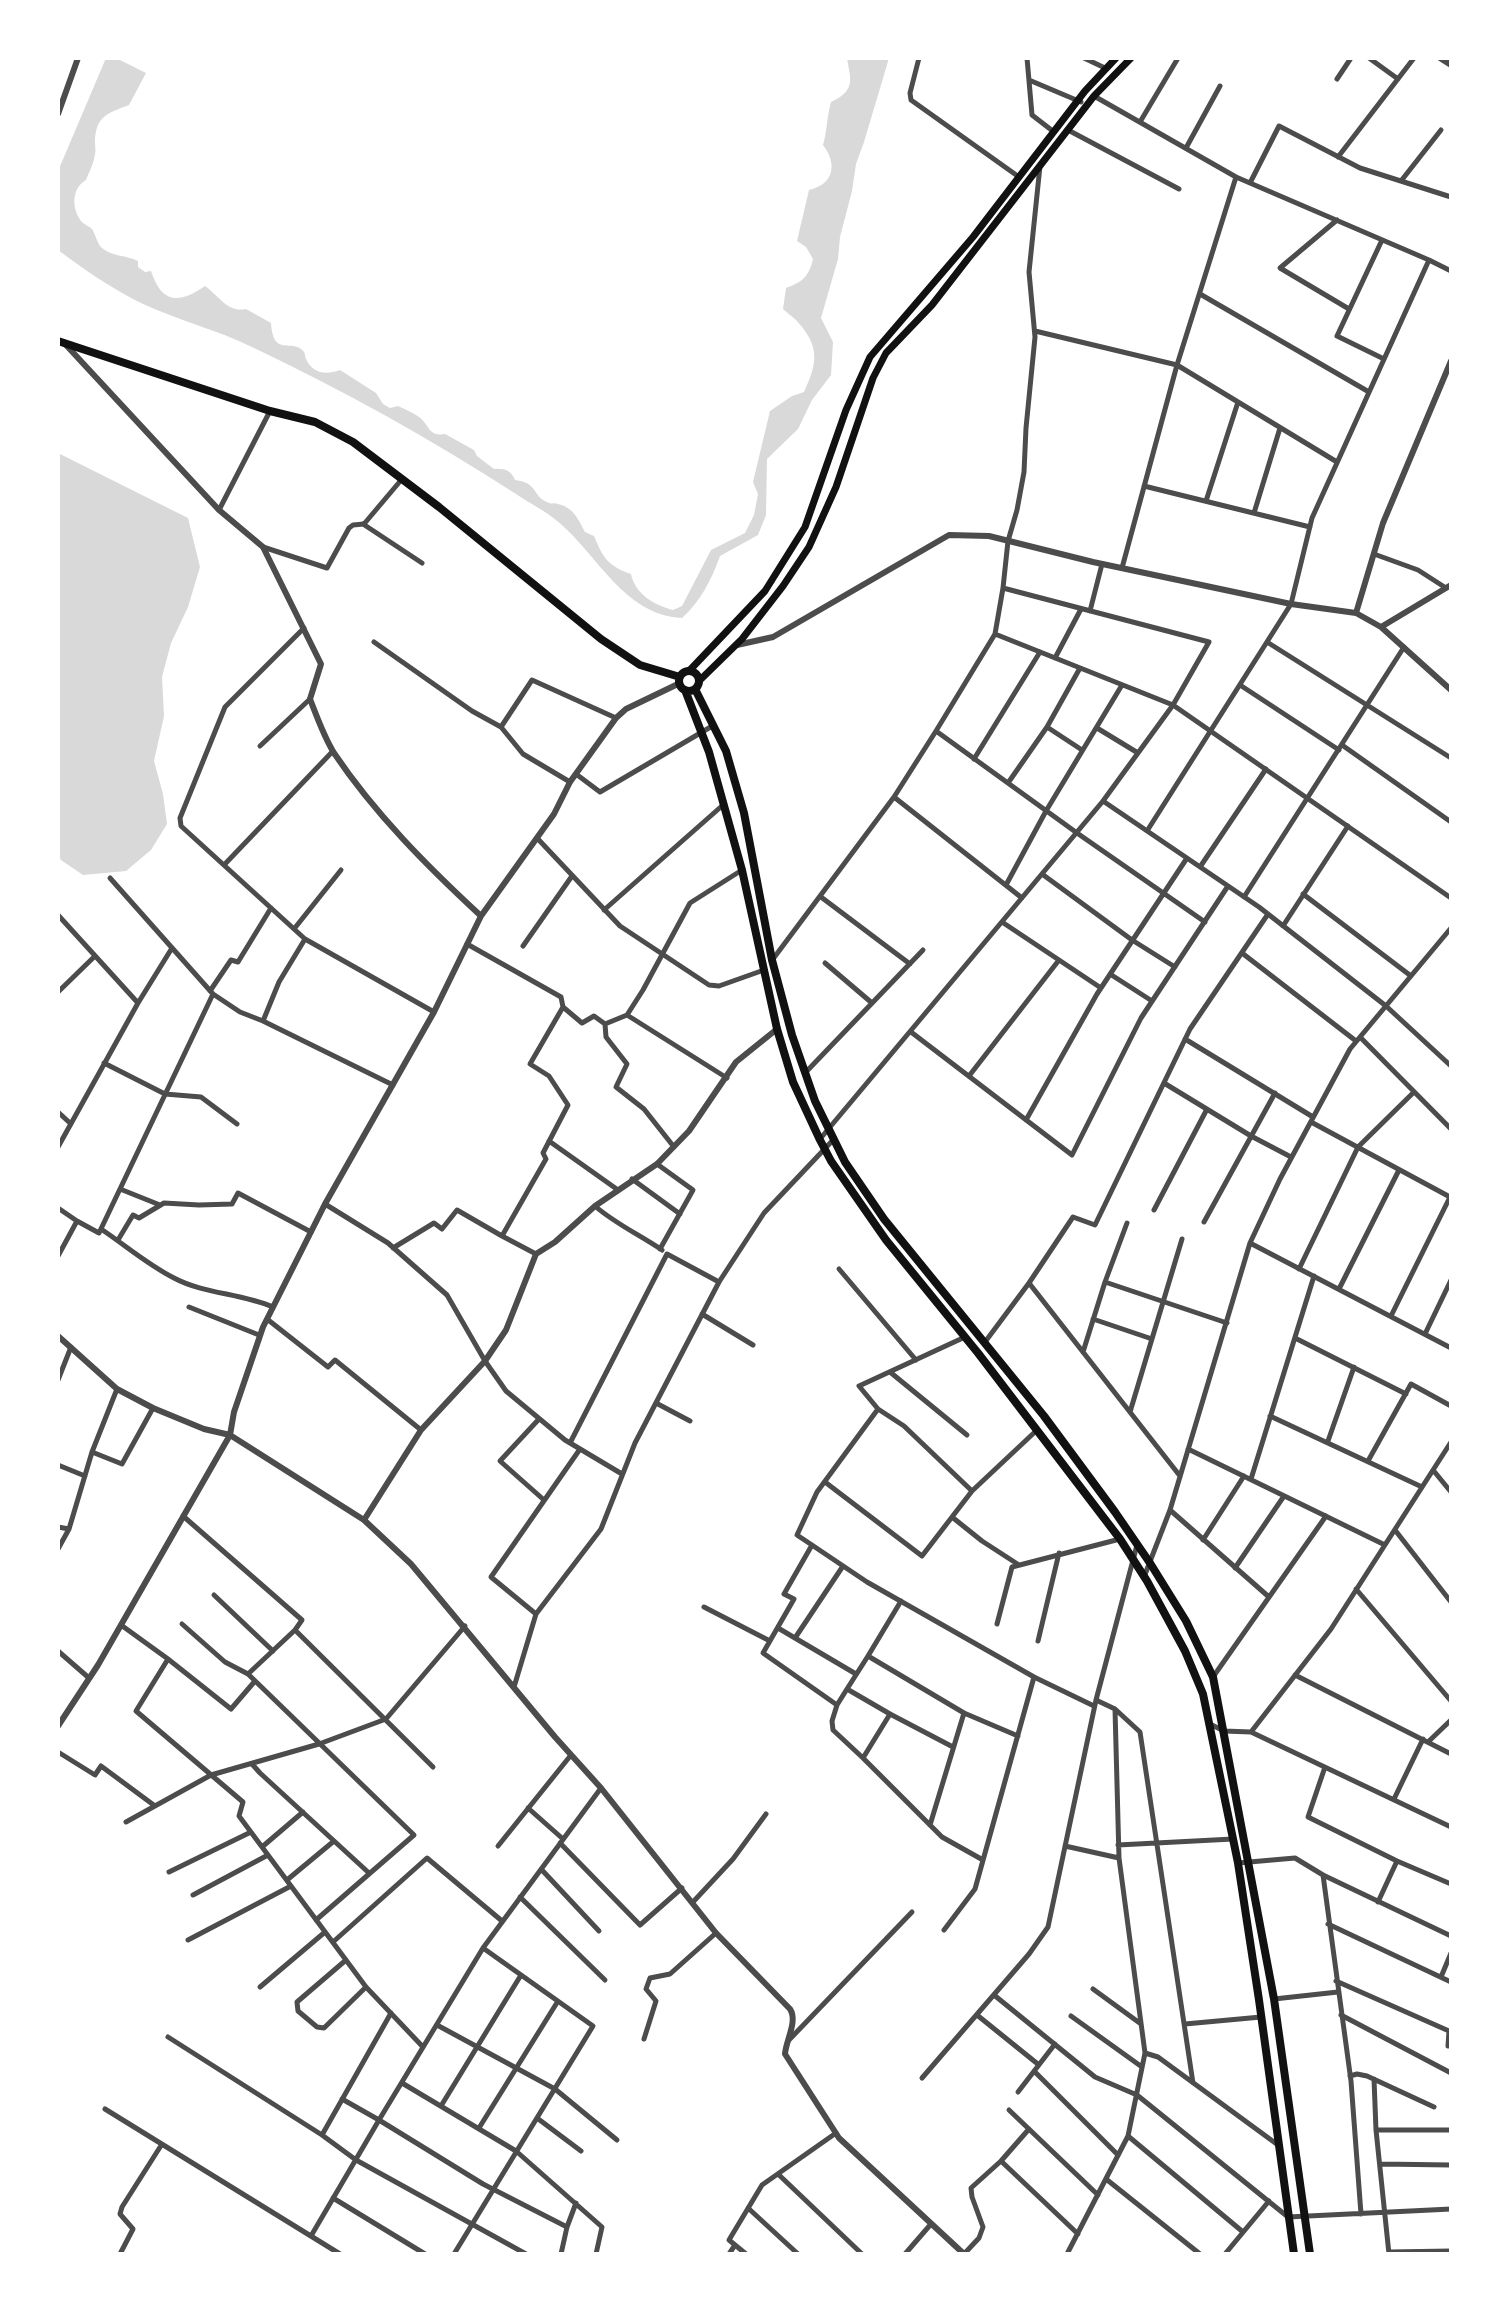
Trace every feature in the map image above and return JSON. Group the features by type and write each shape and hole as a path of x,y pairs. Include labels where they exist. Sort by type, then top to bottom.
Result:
{"main road":[{"path":"1116,58 1078,100 973,237 870,357 846,410 805,527 765,592 690,671 688,684 742,870 780,1041 793,1082 825,1149 886,1240 965,1337 1120,1539 1185,1651 1203,1694 1238,1863 1294,2254"},
{"path":"688,684 737,645 783,586 817,533 873,378 886,353 941,293 1094,96 1132,58"},
{"path":"62,343 270,411 315,422 352,442 601,639 640,665 688,684 715,725 726,751 744,813 772,960 793,1038 804,1073 829,1130 868,1196 1044,1416 1138,1545 1186,1620 1213,1677 1274,1999 1310,2254"},
{"path":"688,684 697,675 690,671"},
{"path":"780,1041 793,1038"},
{"path":"859,1202 868,1196"}],"street":[{"path":"58,114 78,58"},
{"path":"919,58 911,100 1019,177"},
{"path":"1027,58 1032,115 1054,132"},
{"path":"1084,58 1105,68"},
{"path":"1140,122 1178,58"},
{"path":"1337,79 1352,58"},
{"path":"1369,58 1398,79"},
{"path":"1339,157 1414,58"},
{"path":"1440,58 1451,65"},
{"path":"1029,80 1087,106"},
{"path":"1186,148 1220,86"},
{"path":"1094,96 1237,177 1450,268"},
{"path":"1250,183 1279,126 1360,168 1451,197"},
{"path":"1068,130 1179,189"},
{"path":"1401,181 1440,130"},
{"path":"772,960 894,797 995,634 1009,541 1024,471 1035,331 1029,272 1040,166"},
{"path":"1122,568 1177,365 1237,177"},
{"path":"1337,220 1280,268 1349,309"},
{"path":"1382,240 1337,336 1384,359"},
{"path":"1147,831 1291,604 1310,527 1429,260"},
{"path":"1200,294 1369,392"},
{"path":"1035,331 1177,365 1337,463"},
{"path":"62,343 219,510 263,547 327,568 349,528 363,524 422,563"},
{"path":"1356,613 1383,523 1451,361"},
{"path":"1206,501 1238,402"},
{"path":"219,510 270,411"},
{"path":"1254,513 1280,428"},
{"path":"363,524 402,479"},
{"path":"1144,486 1310,527"},
{"path":"737,645 773,637 949,535 989,536 1102,564 1291,604 1356,613 1381,626 1451,690"},
{"path":"260,746 310,699 321,664 263,547"},
{"path":"1374,554 1418,570 1448,586"},
{"path":"1090,611 1102,564"},
{"path":"1381,626 1448,586"},
{"path":"820,1139 1103,801 1173,705 1209,642 1003,589"},
{"path":"1055,658 1081,609"},
{"path":"304,628 225,707 180,818 181,826 306,939 434,1012"},
{"path":"995,634 1173,705 1451,898"},
{"path":"374,642 472,711 501,727 523,754 570,782"},
{"path":"1267,642 1451,758"},
{"path":"1244,897 1404,647"},
{"path":"974,759 1040,652"},
{"path":"1008,783 1047,727 1080,668"},
{"path":"501,727 532,680 616,718"},
{"path":"58,1726 121,1625 230,1435 234,1412 259,1335 326,1204 434,1012 481,916 554,814 570,782 616,718 626,709 688,684"},
{"path":"1006,885 1046,811 1122,685"},
{"path":"1240,685 1340,747 1451,822"},
{"path":"310,699 333,751 372,802 431,870 481,916"},
{"path":"576,774 600,792 715,725"},
{"path":"1047,727 1082,750"},
{"path":"1097,728 1138,753"},
{"path":"936,732 1205,922"},
{"path":"224,865 333,751"},
{"path":"1200,867 1266,769"},
{"path":"894,797 1023,898"},
{"path":"1103,801 1268,914 1386,1006 1451,1066"},
{"path":"604,910 723,805"},
{"path":"1283,926 1348,826"},
{"path":"537,838 620,926 662,956 714,986 764,970"},
{"path":"1026,1120 1101,988 1187,858"},
{"path":"294,929 341,870"},
{"path":"605,1024 627,1015 690,903 742,870"},
{"path":"1042,874 1132,940 1175,967"},
{"path":"523,946 572,876"},
{"path":"110,878 212,992 240,1013 263,1021 393,1085"},
{"path":"911,1032 1072,1155 1140,1018 1228,886"},
{"path":"1303,894 1411,976"},
{"path":"821,897 910,964"},
{"path":"58,1208 99,1233 212,992 231,960 238,961 271,908"},
{"path":"985,1342 1073,1217 1095,1225 1185,1039 1268,914"},
{"path":"58,916 138,1003"},
{"path":"1002,922 1101,988"},
{"path":"1144,1577 1170,1510 1250,1243 1312,1119 1358,1039 1451,928"},
{"path":"263,1021 279,982 306,939"},
{"path":"467,944 561,997 563,1007 582,1023 594,1016 605,1024 606,1037 627,1064 616,1087 644,1110 674,1147"},
{"path":"58,1147 138,1003 172,948"},
{"path":"804,1073 923,950"},
{"path":"1242,953 1358,1039 1451,1129"},
{"path":"58,992 95,956"},
{"path":"969,1076 1059,960"},
{"path":"825,963 872,1003"},
{"path":"1110,974 1152,1001"},
{"path":"502,1236 546,1159 543,1153 568,1105 549,1076 530,1064 563,1007"},
{"path":"627,1015 727,1077"},
{"path":"364,1520 421,1430 485,1362 506,1330 537,1254 555,1242 595,1206 657,1164 689,1131 736,1062 777,1029"},
{"path":"1185,1039 1358,1147 1451,1196 1391,1316"},
{"path":"104,1063 165,1094 201,1097 237,1124"},
{"path":"1164,1083 1251,1136 1292,1157"},
{"path":"1299,1269 1358,1147 1414,1092"},
{"path":"1204,1222 1275,1093"},
{"path":"1154,1210 1207,1109"},
{"path":"58,1112 71,1124"},
{"path":"514,1687 536,1614 601,1529 635,1443 719,1282 764,1213 834,1139"},
{"path":"549,1141 618,1190"},
{"path":"657,1164 693,1190 660,1249"},
{"path":"1339,1289 1399,1170"},
{"path":"632,1179 680,1214"},
{"path":"120,1189 160,1205"},
{"path":"118,1240 133,1215 139,1219 164,1203 232,1203 238,1193 311,1232"},
{"path":"326,1204 393,1248 447,1295 485,1362 506,1391 570,1443 622,1474"},
{"path":"595,1206 610,1219 630,1228 667,1254 719,1282"},
{"path":"393,1248 434,1223 442,1229 457,1210 537,1254"},
{"path":"58,1256 77,1221"},
{"path":"1083,1352 1127,1223"},
{"path":"101,1229 174,1278 205,1289 252,1298 273,1307"},
{"path":"1130,1412 1182,1239"},
{"path":"1250,1243 1451,1348"},
{"path":"570,1443 667,1254"},
{"path":"839,1269 916,1360"},
{"path":"1251,1479 1314,1276"},
{"path":"1424,1334 1451,1280"},
{"path":"1105,1282 1227,1323"},
{"path":"1029,1283 1180,1476"},
{"path":"190,1307 259,1335"},
{"path":"702,1314 753,1345"},
{"path":"267,1319 328,1367 335,1360 421,1430"},
{"path":"1093,1319 1152,1339"},
{"path":"58,1336 117,1389 153,1408 204,1429 230,1435 364,1520 411,1564 601,1788 716,1933 793,2014 785,2054 836,2133 964,2254 979,2238 983,2227 971,2188 1001,2161 1029,2129"},
{"path":"965,1337 859,1386 878,1409 904,1426 972,1491"},
{"path":"1295,1338 1406,1394"},
{"path":"58,1380 71,1347"},
{"path":"1328,1441 1354,1367"},
{"path":"890,1372 967,1435"},
{"path":"1368,1461 1411,1384 1451,1406"},
{"path":"58,1549 69,1529 92,1452 117,1389"},
{"path":"656,1403 690,1421"},
{"path":"92,1452 122,1464 153,1408"},
{"path":"878,1409 817,1492 797,1535 901,1601 1034,1677 1115,1709 1140,1732 1193,2083"},
{"path":"1270,1416 1422,1486"},
{"path":"539,1419 500,1461 544,1500"},
{"path":"825,1482 922,1556 972,1491 1037,1430"},
{"path":"1251,1732 1331,1629 1451,1442"},
{"path":"536,1614 491,1577 580,1449"},
{"path":"1188,1449 1385,1545"},
{"path":"58,1465 85,1476"},
{"path":"1433,1470 1451,1492"},
{"path":"1203,1540 1244,1476"},
{"path":"1235,1568 1284,1496"},
{"path":"1170,1510 1269,1597"},
{"path":"183,1516 302,1620 295,1630 248,1674"},
{"path":"1213,1677 1326,1516"},
{"path":"952,1517 1019,1565"},
{"path":"58,1527 69,1529"},
{"path":"1395,1530 1451,1602"},
{"path":"997,1624 1012,1567 1120,1539"},
{"path":"812,1545 784,1594 794,1599 763,1653 837,1705"},
{"path":"922,2078 994,1996 1048,1927 1095,1703 1138,1545"},
{"path":"1038,1641 1059,1553"},
{"path":"795,1638 843,1566"},
{"path":"1356,1589 1451,1701"},
{"path":"214,1595 273,1651"},
{"path":"901,1601 837,1705 832,1721 833,1730 942,1838 984,1860"},
{"path":"704,1607 771,1641"},
{"path":"182,1624 225,1662 248,1674 414,1835 316,1920"},
{"path":"121,1625 231,1709 255,1681"},
{"path":"126,1822 211,1775 319,1744 386,1719 466,1626"},
{"path":"778,1628 856,1674"},
{"path":"295,1630 433,1768"},
{"path":"58,1651 89,1678"},
{"path":"868,1656 964,1713 1018,1737"},
{"path":"168,1660 136,1711 243,1802 239,1816 286,1880 366,1987 423,2047"},
{"path":"1295,1675 1451,1754"},
{"path":"944,1930 975,1889 1034,1677"},
{"path":"847,1689 953,1747"},
{"path":"1067,2254 1128,2136 1145,2053 1119,1858 1115,1709"},
{"path":"930,1825 964,1713"},
{"path":"863,1758 890,1714"},
{"path":"1394,1798 1426,1741 1451,1720"},
{"path":"1210,1724 1224,1731 1251,1732 1451,1827"},
{"path":"58,1752 94,1775 102,1766 155,1806"},
{"path":"498,1846 571,1755"},
{"path":"252,1764 369,1873"},
{"path":"1325,1767 1308,1816 1397,1861 1451,1884"},
{"path":"311,2236 483,1948 601,1788"},
{"path":"528,1808 640,1924 682,1888"},
{"path":"262,1847 303,1812"},
{"path":"694,1902 733,1859 766,1814"},
{"path":"169,1871 251,1832"},
{"path":"1118,1844 1233,1839"},
{"path":"286,1880 334,1841"},
{"path":"1065,1846 1119,1858"},
{"path":"193,1895 268,1855"},
{"path":"333,1942 427,1858 502,1921"},
{"path":"1238,1863 1295,1858 1323,1875 1451,1936"},
{"path":"1378,1902 1397,1861"},
{"path":"541,1868 599,1931"},
{"path":"1323,1875 1350,2076 1362,2214"},
{"path":"188,1940 291,1886"},
{"path":"520,1898 605,1980"},
{"path":"786,2044 912,1912"},
{"path":"1328,1924 1451,1982"},
{"path":"260,1987 325,1932"},
{"path":"644,2039 656,2001 646,1989 650,1978 670,1974 716,1933"},
{"path":"454,2254 593,2026 483,1948"},
{"path":"1441,1977 1451,1953"},
{"path":"346,1960 297,2001 298,2011 317,2027 324,2028 366,1987"},
{"path":"441,2106 521,1975"},
{"path":"1336,1981 1449,2031 1448,2046 1451,2046"},
{"path":"1093,1989 1141,2024"},
{"path":"1274,1999 1338,1992"},
{"path":"994,1996 1095,2077 1137,2095 1288,2217 1451,2209"},
{"path":"479,2128 558,2001"},
{"path":"322,2135 391,2013"},
{"path":"977,2015 1039,2065"},
{"path":"1341,2015 1451,2073"},
{"path":"1071,2016 1143,2067"},
{"path":"1185,2024 1261,2017"},
{"path":"437,2025 555,2089 617,2140"},
{"path":"168,2037 322,2135 356,2160 526,2254"},
{"path":"1018,2092 1055,2044"},
{"path":"1145,2053 1158,2057 1278,2145"},
{"path":"1034,2071 1118,2155"},
{"path":"1350,2076 1362,2074 1434,2108"},
{"path":"1374,2079 1376,2130 1389,2253 1451,2251"},
{"path":"402,2083 516,2151 576,2203 602,2227 596,2254"},
{"path":"342,2099 492,2189 568,2227"},
{"path":"105,2109 340,2254"},
{"path":"1009,2110 1098,2195"},
{"path":"537,2118 581,2151"},
{"path":"1376,2130 1451,2130"},
{"path":"746,2254 729,2240 762,2185 836,2133"},
{"path":"1128,2136 1243,2232"},
{"path":"121,2254 133,2229 120,2214 122,2207 162,2144"},
{"path":"1001,2161 1078,2234"},
{"path":"1380,2164 1451,2165"},
{"path":"778,2174 862,2254"},
{"path":"1106,2179 1200,2254"},
{"path":"333,2198 425,2254"},
{"path":"1225,2254 1269,2201"},
{"path":"561,2254 576,2203"},
{"path":"748,2208 797,2254"},
{"path":"905,2254 931,2224"},
{"path":"729,2254 735,2245"}],"shaded area":[{"path":"106,58 116,58 146,73 129,105 109,113 100,121 93,164 86,180 75,194 79,218 92,229 102,248 138,261 138,267 145,272 151,271 160,290 172,298 187,296 205,286 229,306 246,309 271,323 275,340 282,345 301,349 312,368 325,373 340,370 376,393 383,404 390,408 398,406 414,414 435,434 445,434 474,450 477,456 494,469 507,470 515,480 528,484 542,499 568,508 585,532 594,536 607,560 631,574 646,598 673,610 682,606 711,550 745,533 754,515 758,494 753,482 770,411 792,396 804,392 809,381 814,363 813,346 804,329 783,309 786,288 804,278 813,259 806,247 797,241 809,190 824,183 831,172 830,159 823,145 831,102 845,93 850,83 847,58 889,58 856,164 840,237 838,259 821,318 833,342 831,375 812,400 798,429 767,459 766,515 758,535 720,556 705,590 682,618 661,614 627,595 551,516 452,454 286,363 132,298 58,250 58,171"},
{"path":"58,453 188,518 200,567 188,607 171,643 162,677 164,716 154,761 163,794 167,824 151,850 126,871 83,875 61,860 58,854"}]}
